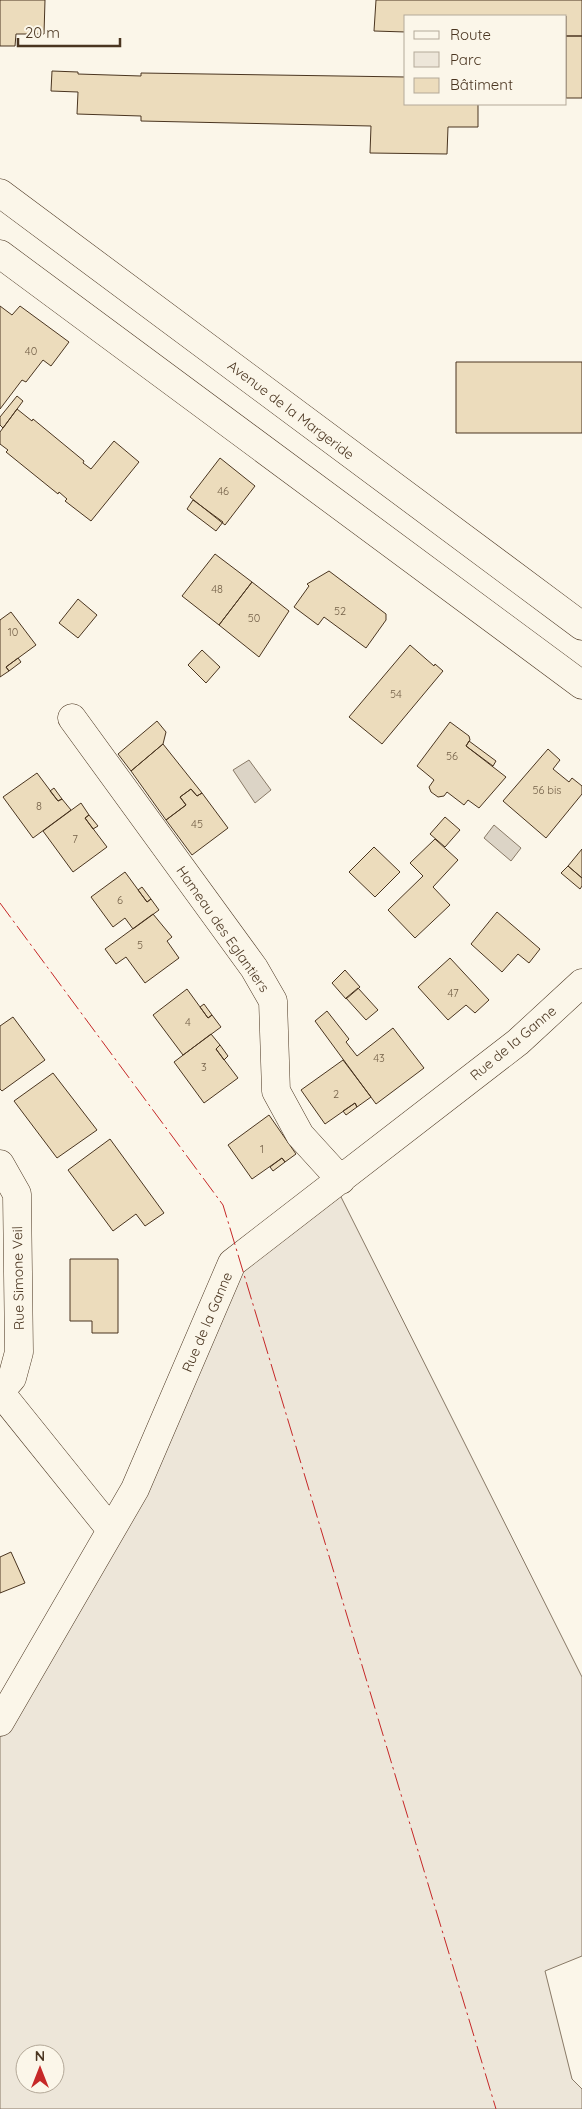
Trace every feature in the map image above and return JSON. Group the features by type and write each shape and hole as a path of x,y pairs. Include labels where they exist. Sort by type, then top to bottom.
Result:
{"street":[{"name":"Avenue de la Margeride","path":"0,194 582,626"},
{"path":"0,254 582,685"},
{"name":"Hameau des Eglantiers","path":"72,718 254,968 273,1001 276,1091 300,1135 341,1180"},
{"name":"Rue de la Ganne","path":"0,1722 135,1489 232,1263 518,1042 582,983"},
{"name":"Rue Simone Veil","path":"0,1164 17,1194 19,1352 12,1378 0,1392"},
{"path":"0,1392 111,1530"}],"green space":[{"path":"335,1185 582,1677 582,1956 545,1971 572,2079 582,2089 582,2109 0,2109 0,1722 135,1489 232,1263"}],"shaded area":[{"path":"249,760 271,790 255,803 233,770"},
{"path":"494,825 521,848 511,861 484,838"}],"building":[{"path":"0,0 45,0 44,34 16,34 15,46 0,46"},
{"path":"376,0 582,0 582,36 567,36 567,15 404,15 404,32 374,31"},
{"path":"567,36 582,36 582,98 567,98"},
{"path":"52,71 78,72 78,74 141,76 141,73 404,77 404,105 478,105 478,127 448,127 447,154 370,153 371,126 141,121 141,116 77,114 78,92 51,91"},
{"path":"0,306 12,315 20,306 69,342 51,366 43,360 26,382 22,380 0,409"},
{"path":"456,362 582,362 582,433 456,433"},
{"path":"17,396 23,401 3,428 0,425 0,417"},
{"path":"17,409 32,421 33,419 91,469 114,441 139,462 91,521 65,501 67,499 59,492 58,494 6,452 8,450 0,444 0,432"},
{"path":"220,458 255,486 225,525 190,497"},
{"path":"193,500 223,522 216,531 187,509"},
{"path":"215,554 252,582 219,625 182,596"},
{"path":"329,571 386,614 386,620 366,648 324,617 318,625 294,607 309,586 307,584"},
{"path":"252,582 289,611 259,657 219,625"},
{"path":"78,599 97,615 78,638 59,623"},
{"path":"11,612 36,645 6,667 9,671 0,677 0,620"},
{"path":"410,645 434,666 435,664 443,671 382,744 349,717"},
{"path":"202,650 220,667 206,683 188,665"},
{"path":"18,658 21,662 9,671 6,667"},
{"path":"157,721 166,732 163,744 131,771 118,754"},
{"path":"450,722 469,736 470,740 466,746 506,777 479,808 468,800 464,805 447,792 444,796 438,797 431,792 429,787 434,780 417,766"},
{"path":"469,741 496,761 493,766 466,746"},
{"path":"163,744 202,793 197,796 191,789 180,797 186,805 166,820 131,771"},
{"path":"548,749 560,760 553,769 569,782 572,778 582,786 582,794 546,838 503,801"},
{"path":"37,773 58,801 62,799 71,810 33,838 3,797"},
{"path":"54,788 62,799 58,801 50,791"},
{"path":"191,789 197,796 202,793 228,828 192,855 166,820 186,805 180,797"},
{"path":"81,803 89,815 85,818 107,847 73,872 43,831"},
{"path":"89,815 98,826 93,829 85,818"},
{"path":"445,817 460,830 445,847 430,834"},
{"path":"435,839 458,860 433,887 450,905 415,938 388,910 423,876 410,863"},
{"path":"374,847 400,872 375,897 349,872"},
{"path":"582,849 582,878 568,866"},
{"path":"568,866 582,878 580,889 561,873"},
{"path":"125,872 147,902 151,899 159,910 133,929 125,918 113,927 91,897"},
{"path":"142,887 151,899 147,902 138,890"},
{"path":"497,912 540,949 529,963 518,954 502,972 471,944"},
{"path":"153,914 172,937 167,941 179,958 145,983 126,957 116,964 105,949"},
{"path":"450,958 489,1000 475,1013 466,1005 448,1020 418,987"},
{"path":"345,970 360,987 346,999 332,983"},
{"path":"358,988 378,1010 366,1020 346,998"},
{"path":"187,989 208,1018 212,1015 221,1027 183,1055 153,1015"},
{"path":"204,1004 212,1015 208,1018 200,1007"},
{"path":"327,1011 349,1039 346,1042 357,1056 393,1028 424,1068 376,1104 315,1021"},
{"path":"13,1017 45,1060 2,1091 0,1089 0,1026"},
{"path":"211,1034 220,1045 216,1049 238,1078 204,1103 174,1062"},
{"path":"220,1045 228,1056 224,1060 216,1049"},
{"path":"343,1060 371,1097 357,1107 355,1103 325,1124 301,1090"},
{"path":"53,1073 97,1130 57,1158 14,1101"},
{"path":"355,1103 357,1107 346,1115 343,1111"},
{"path":"269,1115 296,1154 285,1162 282,1158 252,1179 228,1145"},
{"path":"110,1139 164,1213 145,1226 136,1214 113,1231 68,1170"},
{"path":"282,1158 285,1162 273,1171 270,1167"},
{"path":"70,1259 118,1259 118,1333 92,1333 92,1321 70,1321"},
{"path":"11,1552 25,1583 0,1593 0,1557"}],"power":[{"path":"0,903 223,1205 496,2109"}]}
